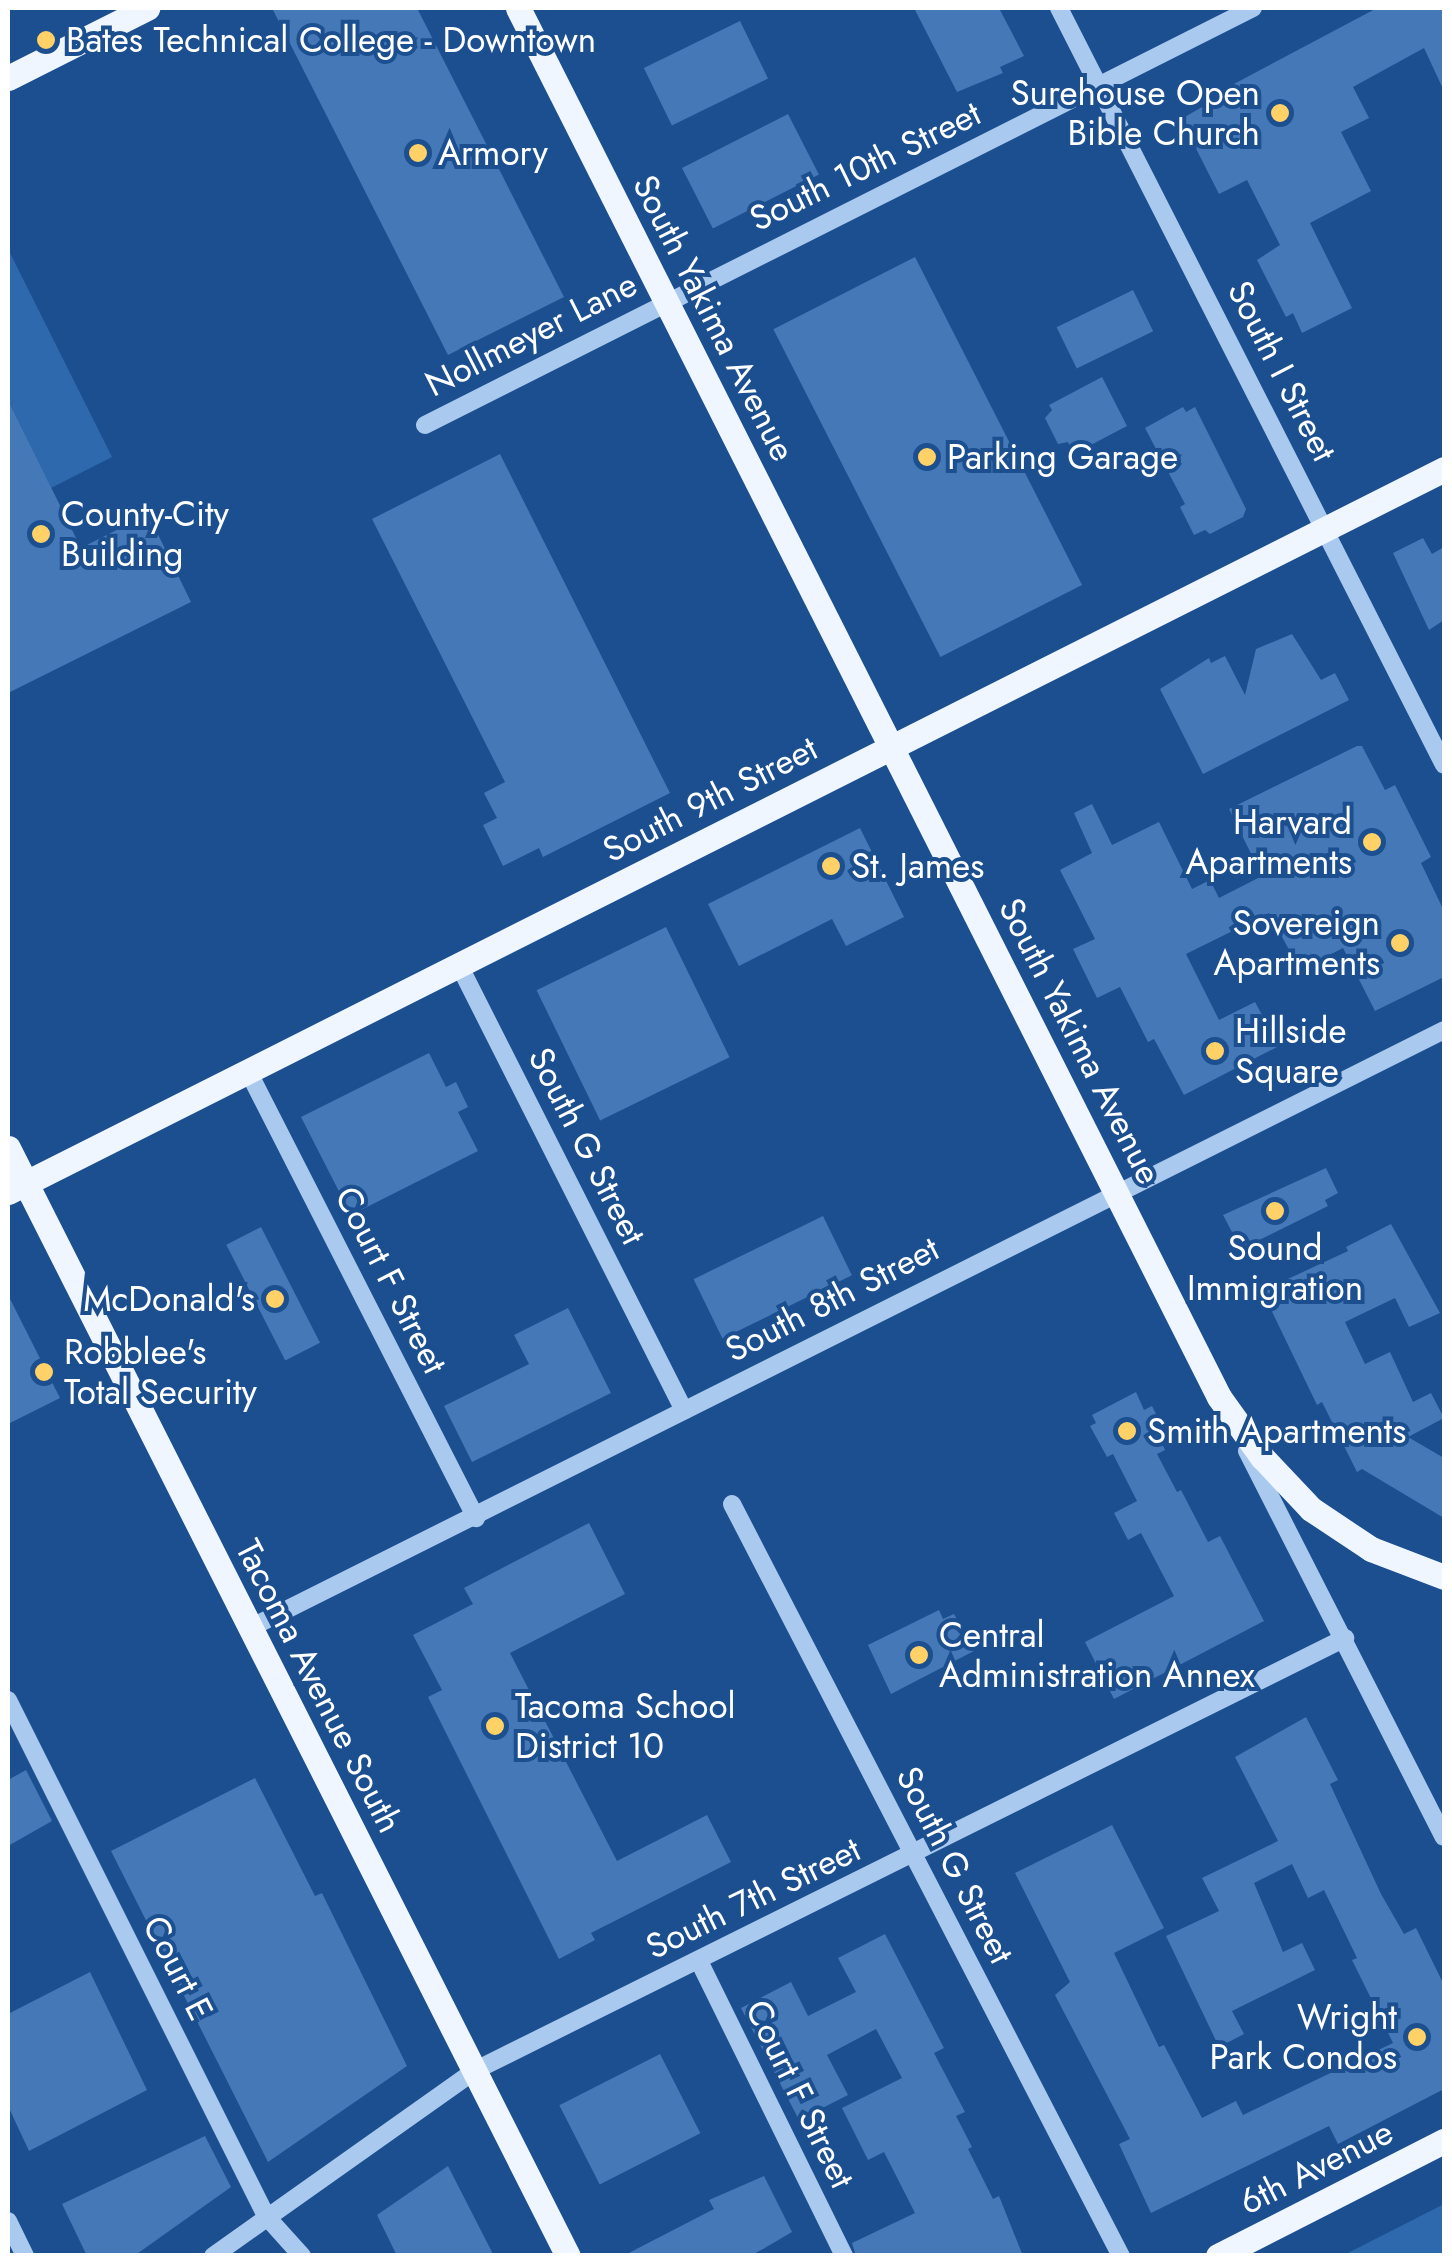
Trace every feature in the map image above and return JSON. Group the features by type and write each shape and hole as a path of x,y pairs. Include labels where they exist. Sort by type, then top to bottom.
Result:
{"main road":[{"path":"8,76 147,8"},
{"name":"South Yakima Avenue","path":"518,8 1219,1398"},
{"name":"South 9th Street","path":"16,1188 1444,469"},
{"name":"Tacoma Avenue South","path":"8,1148 16,1188 250,1628 568,2256"},
{"path":"1219,1398 1262,1457 1311,1508 1371,1550 1444,1577"},
{"name":"6th Avenue","path":"1218,2256 1444,2141"}],"street":[{"name":"South I Street","path":"1059,8 1444,764"},
{"name":"South 10th Street","path":"666,301 1253,8"},
{"name":"Nollmeyer Lane","path":"424,425 666,301"},
{"name":"South G Street","path":"459,965 684,1410"},
{"name":"South 8th Street","path":"250,1628 1444,1030"},
{"name":"Court F Street","path":"248,1071 476,1518"},
{"name":"South Yakima Avenue","path":"1219,1398 1444,1837"},
{"name":"South G Street","path":"732,1504 1121,2256"},
{"name":"South 7th Street","path":"213,2256 474,2072 1345,1638"},
{"name":"Court E","path":"8,1700 266,2216 302,2256"},
{"name":"Court F Street","path":"699,1961 844,2256"},
{"path":"8,2221 25,2256"}],"shaded area":[{"path":"8,249 112,457 51,488 8,400"},
{"path":"1444,2204 1444,2255 1344,2255"}],"building":[{"name":"Armory","path":"272,8 417,8 564,297 448,355"},
{"path":"914,8 999,8 1024,56 1000,67 1003,73 957,92"},
{"path":"1377,8 1444,8 1444,91 1424,48 1353,87 1369,118 1341,132 1371,191 1310,223 1352,308 1302,333 1293,313 1286,317 1257,260 1280,245 1247,180 1219,194 1181,119 1234,89 1232,85"},
{"path":"740,21 768,79 672,125 644,68"},
{"path":"788,114 819,175 713,229 682,168"},
{"name":"Parking Garage","path":"915,257 1082,585 940,657 773,329"},
{"path":"1133,290 1153,331 1077,369 1057,327"},
{"path":"1102,377 1127,426 1085,448 1083,445 1072,451 1068,442 1058,444 1045,418 1052,410 1049,405"},
{"name":"County-City Building","path":"8,400 81,548 148,514 191,602 8,693"},
{"path":"1183,407 1186,412 1195,407 1246,509 1243,517 1210,534 1205,530 1194,535 1180,507 1185,504 1145,428"},
{"path":"500,454 670,793 543,857 539,848 503,866 483,825 497,818 484,793 505,782 372,519"},
{"path":"1423,538 1432,554 1444,547 1444,620 1429,630 1393,553"},
{"path":"1292,634 1321,680 1335,673 1349,700 1203,774 1160,689 1209,658 1211,663 1225,656 1245,695 1256,649"},
{"path":"1362,746 1385,790 1395,785 1431,857 1421,863 1444,911 1444,977 1375,1011 1343,948 1300,970 1269,913 1186,954 1219,1020 1255,1002 1279,1046 1184,1095 1154,1039 1148,1042 1120,987 1097,998 1073,949 1095,939 1060,870 1092,853 1074,813 1092,804 1112,845 1159,822 1192,889 1210,880 1219,898 1262,876 1229,809"},
{"name":"St. James","path":"860,828 904,917 846,946 832,919 739,966 708,904"},
{"path":"666,927 730,1057 600,1120 537,990"},
{"path":"429,1053 446,1087 456,1082 468,1107 458,1112 478,1151 351,1215 301,1117"},
{"name":"Sound Immigration","path":"1326,1168 1338,1193 1325,1200 1328,1206 1241,1249 1223,1215"},
{"path":"823,1216 852,1275 723,1338 694,1279"},
{"path":"1391,1224 1440,1313 1409,1327 1395,1298 1345,1322 1365,1364 1390,1352 1413,1402 1431,1393 1444,1418 1408,1437 1444,1458 1444,1518 1362,1469 1357,1472 1322,1402 1317,1405 1262,1291 1348,1251 1346,1247"},
{"name":"McDonald's","path":"261,1227 320,1343 285,1361 226,1245"},
{"path":"8,1295 60,1398 8,1424"},
{"path":"568,1308 611,1393 472,1462 444,1406 529,1364 514,1335"},
{"path":"1136,1392 1144,1410 1152,1406 1164,1430 1157,1433 1165,1450 1157,1454 1177,1492 1181,1490 1208,1542 1220,1536 1264,1621 1114,1699 1085,1642 1174,1596 1141,1533 1128,1540 1114,1513 1137,1501 1113,1454 1107,1457 1090,1426 1096,1423 1092,1415"},
{"name":"Tacoma School District 10","path":"589,1523 625,1594 510,1653 617,1861 707,1815 731,1862 591,1933 595,1940 559,1959 428,1697 442,1690 413,1635 473,1604 464,1588"},
{"name":"Central Administration Annex","path":"939,1610 943,1619 954,1614 974,1651 891,1694 868,1645"},
{"path":"1306,1717 1338,1780 1330,1784 1381,1894 1404,1934 1416,1928 1444,1985 1444,2089 1338,2144 1329,2126 1151,2213 1119,2144 1130,2139 1055,1995 1070,1982 1015,1873 1112,1825 1164,1928 1114,1953 1159,2047 1164,2045 1202,2118 1236,2101 1243,2115 1393,2043 1352,1960 1357,1958 1324,1890 1308,1898 1292,1864 1254,1883 1283,1952 1302,1943 1315,1970 1232,2011 1244,2034 1219,2047 1166,1936 1219,1911 1202,1878 1278,1841 1235,1757"},
{"path":"26,1770 52,1821 8,1846 8,1780"},
{"path":"255,1778 315,1896 322,1893 407,2066 268,2162 111,1851"},
{"path":"885,1934 944,2048 934,2053 965,2112 956,2116 972,2147 968,2149 993,2199 999,2196 1023,2256 856,2256 852,2243 915,2213 884,2152 868,2160 842,2108 902,2078 876,2029 827,2055 848,2095 799,2120 741,2008 791,1982 808,2016 856,1992 838,1958"},
{"path":"90,1972 147,2090 29,2151 8,2106 8,2014"},
{"path":"660,2054 700,2133 600,2185 559,2105"},
{"path":"205,2136 231,2187 134,2256 87,2256 62,2204"},
{"path":"448,2166 494,2256 397,2256 377,2215"},
{"path":"764,2176 792,2232 763,2249 750,2256 623,2256 714,2209 709,2200"}],"place":[{"name":"Bates Technical College - Downtown","path":"46,40"},
{"name":"Surehouse Open Bible Church","path":"1280,113"},
{"name":"Armory","path":"418,153"},
{"name":"Parking Garage","path":"927,457"},
{"name":"County-City Building","path":"41,534"},
{"name":"Harvard Apartments","path":"1372,842"},
{"name":"St. James","path":"831,866"},
{"name":"Sovereign Apartments","path":"1400,943"},
{"name":"Hillside Square","path":"1215,1051"},
{"name":"Sound Immigration","path":"1275,1211"},
{"name":"McDonald's","path":"275,1299"},
{"name":"Robblee's Total Security","path":"44,1372"},
{"name":"Smith Apartments","path":"1127,1431"},
{"name":"Central Administration Annex","path":"919,1655"},
{"name":"Tacoma School District 10","path":"495,1726"},
{"name":"Wright Park Condos","path":"1417,2037"}]}
